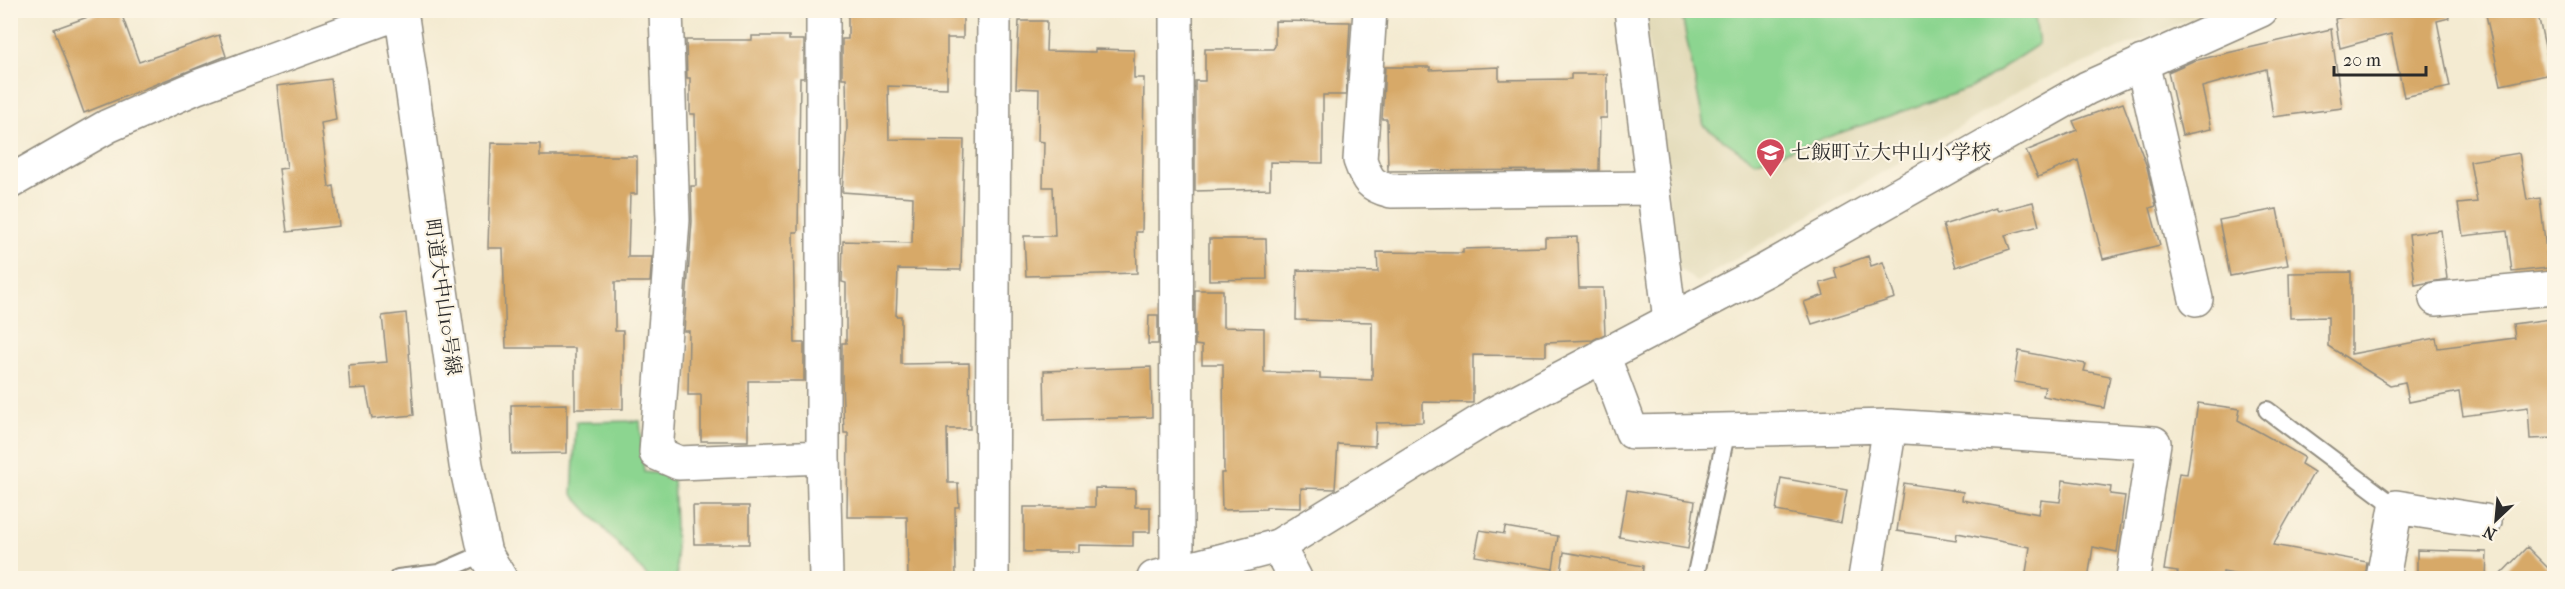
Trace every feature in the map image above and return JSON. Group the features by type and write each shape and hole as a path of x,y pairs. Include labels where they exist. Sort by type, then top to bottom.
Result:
{"street":[{"path":"666,10 673,220 656,453 679,463 823,457"},
{"path":"824,10 823,457 826,579"},
{"path":"992,579 994,10"},
{"path":"1176,10 1166,576 1278,546 1491,415 1766,270 2087,88 2261,10"},
{"path":"1370,10 1360,160 1367,179 1379,188 1391,191 1654,188"},
{"path":"1631,10 1670,320"},
{"path":"10,182 108,126 197,87 401,11"},
{"name":"町道大中山10号線","path":"401,11 466,465 492,566"},
{"path":"2142,62 2196,299"},
{"path":"2436,299 2554,288"},
{"path":"1603,355 1632,432 1890,426 2154,443 2133,579"},
{"path":"1865,579 1890,426"},
{"path":"2383,579 2396,507 2485,522"},
{"path":"1278,546 1295,579"}],"lane":[{"path":"2267,410 2396,507"},
{"path":"1695,579 1727,429"},
{"path":"398,579 492,566"}],"shaded area":[{"name":"七飯町立大中山小学校","path":"1644,11 2211,11 2028,86 1697,282 1678,268"}],"green space":[{"path":"1681,11 2034,11 2039,44 1971,88 1755,162 1704,126"},
{"path":"640,421 644,472 673,475 677,578 649,578 572,494 576,422"}],"building":[{"path":"107,10 120,10 139,62 219,35 226,56 84,113 54,29"},
{"path":"848,10 963,11 963,38 947,38 947,88 888,86 889,139 964,140 961,270 898,269 896,316 901,316 901,364 969,363 970,429 947,429 948,483 958,483 959,507 955,507 956,579 908,579 907,517 847,517 848,433 844,433 842,381 842,343 846,343 846,283 842,282 843,241 912,243 913,197 842,192 847,127 846,78 842,78 842,39 848,39"},
{"path":"2367,10 2448,10 2449,18 2437,21 2450,87 2404,97 2391,34 2340,48 2335,19"},
{"path":"2485,10 2537,10 2551,74 2501,85"},
{"path":"1019,21 1047,21 1046,51 1134,50 1134,78 1144,78 1142,232 1136,232 1137,273 1026,276 1024,236 1055,236 1053,187 1043,187 1044,142 1038,141 1039,89 1016,88"},
{"path":"1275,21 1350,22 1346,95 1323,95 1323,163 1270,162 1270,189 1195,191 1195,81 1205,81 1205,49 1273,49"},
{"path":"2331,29 2342,108 2273,117 2266,69 2202,87 2211,129 2182,135 2168,72 2193,61"},
{"path":"752,36 789,36 789,40 804,40 804,78 800,78 798,232 793,232 795,343 804,343 804,381 748,381 748,441 701,441 701,395 688,395 689,331 684,331 692,221 691,186 696,186 695,114 690,114 690,78 687,78 686,40 752,40"},
{"path":"1385,67 1430,67 1430,70 1499,67 1499,80 1571,79 1571,74 1607,74 1607,118 1600,118 1599,170 1388,171 1387,119 1382,119"},
{"path":"331,79 336,120 321,123 329,187 334,186 339,226 287,232 279,169 287,168 277,86"},
{"path":"2123,103 2147,167 2156,206 2150,208 2160,245 2103,259 2078,160 2038,177 2026,151 2077,130 2073,121"},
{"path":"491,143 540,144 540,156 637,156 637,194 630,194 628,257 652,257 650,282 615,282 615,331 623,331 623,409 575,409 575,348 506,348 503,248 488,248"},
{"path":"2519,153 2527,200 2540,198 2548,268 2512,272 2507,231 2463,236 2458,204 2477,202 2470,161"},
{"path":"2033,202 2039,226 2005,235 2010,249 1956,267 1943,225 1996,208 1998,211"},
{"path":"2277,209 2288,265 2230,276 2219,220"},
{"path":"2441,230 2447,279 2415,285 2409,234"},
{"path":"1577,237 1579,288 1603,288 1605,334 1593,340 1546,342 1546,356 1473,355 1473,403 1423,402 1423,422 1376,423 1375,446 1338,444 1335,489 1301,488 1301,508 1266,507 1266,509 1222,510 1223,364 1202,364 1202,346 1195,345 1195,290 1223,290 1223,327 1264,328 1264,372 1320,373 1320,378 1372,380 1372,322 1296,320 1297,270 1378,272 1377,252 1463,253 1463,249 1545,247 1545,238"},
{"path":"1209,239 1266,239 1267,279 1209,280"},
{"path":"1868,256 1871,266 1883,262 1895,298 1812,324 1804,302 1824,295 1820,283 1837,278 1834,268"},
{"path":"2351,272 2351,354 2436,338 2438,348 2515,338 2513,324 2551,319 2554,351 2554,438 2530,439 2528,407 2463,416 2459,392 2409,402 2405,382 2390,385 2328,346 2328,317 2290,318 2289,273"},
{"path":"406,313 414,415 372,419 366,388 350,389 348,365 387,362 382,316"},
{"path":"1149,315 1158,315 1158,344 1148,344"},
{"path":"2019,351 2086,364 2084,371 2110,376 2104,408 2043,396 2045,387 2014,382"},
{"path":"1151,367 1152,417 1045,420 1044,371"},
{"path":"2198,403 2240,409 2238,420 2304,457 2301,464 2314,472 2273,545 2367,562 2365,579 2258,579 2223,572 2222,579 2196,579 2177,576 2178,572 2164,570 2179,473 2187,474"},
{"path":"567,404 567,453 512,454 511,405"},
{"path":"1781,478 1847,490 1841,523 1776,511"},
{"path":"2063,480 2111,487 2110,494 2125,496 2117,552 2093,547 2088,579 2025,579 2030,547 1957,533 1956,540 1897,531 1904,483 1963,492 1962,500 2039,514 2041,500 2060,502"},
{"path":"1095,488 1135,489 1135,507 1150,507 1150,532 1133,532 1133,546 1079,545 1079,552 1024,552 1024,507 1095,507"},
{"path":"1627,490 1695,501 1688,549 1619,537"},
{"path":"693,506 749,506 749,544 694,544"},
{"path":"1505,527 1558,536 1553,569 1475,556 1480,530 1504,534"},
{"path":"2527,547 2554,574 2554,579 2496,579"},
{"path":"2417,550 2487,552 2486,579 2417,579"},
{"path":"1564,552 1643,566 1642,579 1560,579"}],"place":[{"name":"七飯町立大中山小学校","path":"1770,178"}]}
